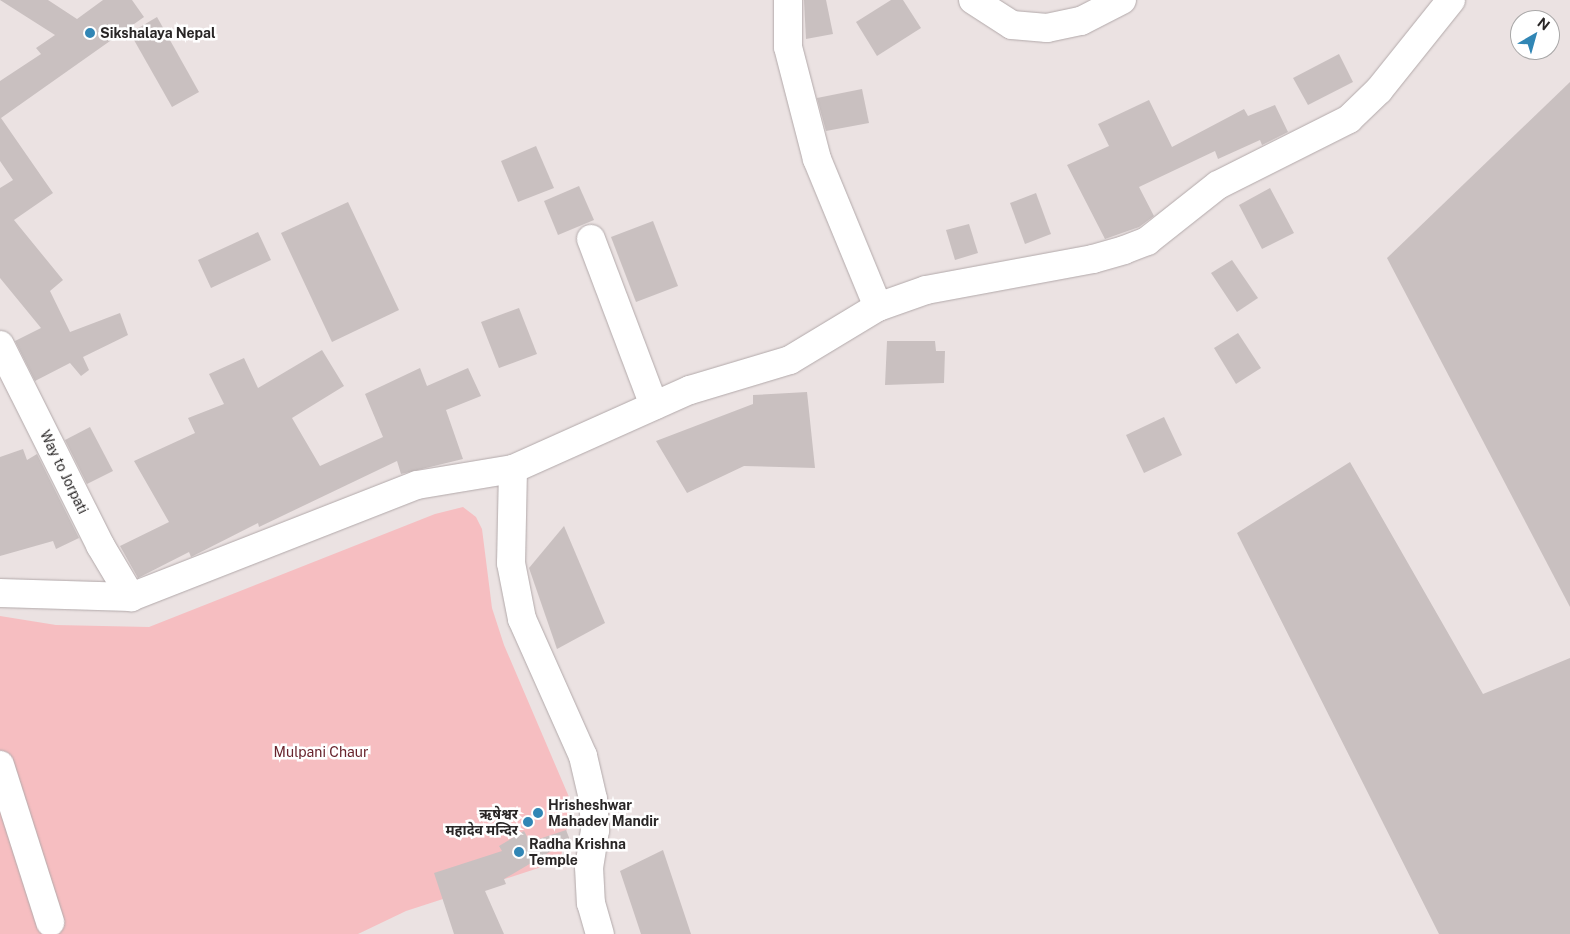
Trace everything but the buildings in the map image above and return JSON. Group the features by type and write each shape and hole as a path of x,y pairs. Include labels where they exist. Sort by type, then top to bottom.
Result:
{"street":[{"path":"788,0 788,47 818,159 878,307"},
{"path":"973,0 1012,24 1047,28 1081,21 1122,0"},
{"path":"0,593 131,597 417,485 513,469 690,390 790,360 878,307 926,290 1093,259 1147,241 1218,185 1349,119 1364,107 1451,0"},
{"path":"591,239 654,406"},
{"name":"Way to Jorpati","path":"0,345 100,545 131,597"},
{"path":"513,469 511,563 522,619 583,756 594,807 595,830 589,867 591,903 600,934"},
{"path":"0,765 50,922"}],"green space":[{"name":"Mulpani Chaur","path":"463,507 476,517 482,529 492,608 504,645 572,804 560,861 406,911 358,934 0,934 0,616 56,625 149,627 435,514"}],"place":[{"name":"Sikshalaya Nepal","path":"90,33"},
{"name":"Hrisheshwar Mahadev Mandir","path":"538,813"},
{"name":"ऋषेश्वर महादेव मन्दिर","path":"528,822"},
{"name":"Radha Krishna Temple","path":"519,852"}]}
